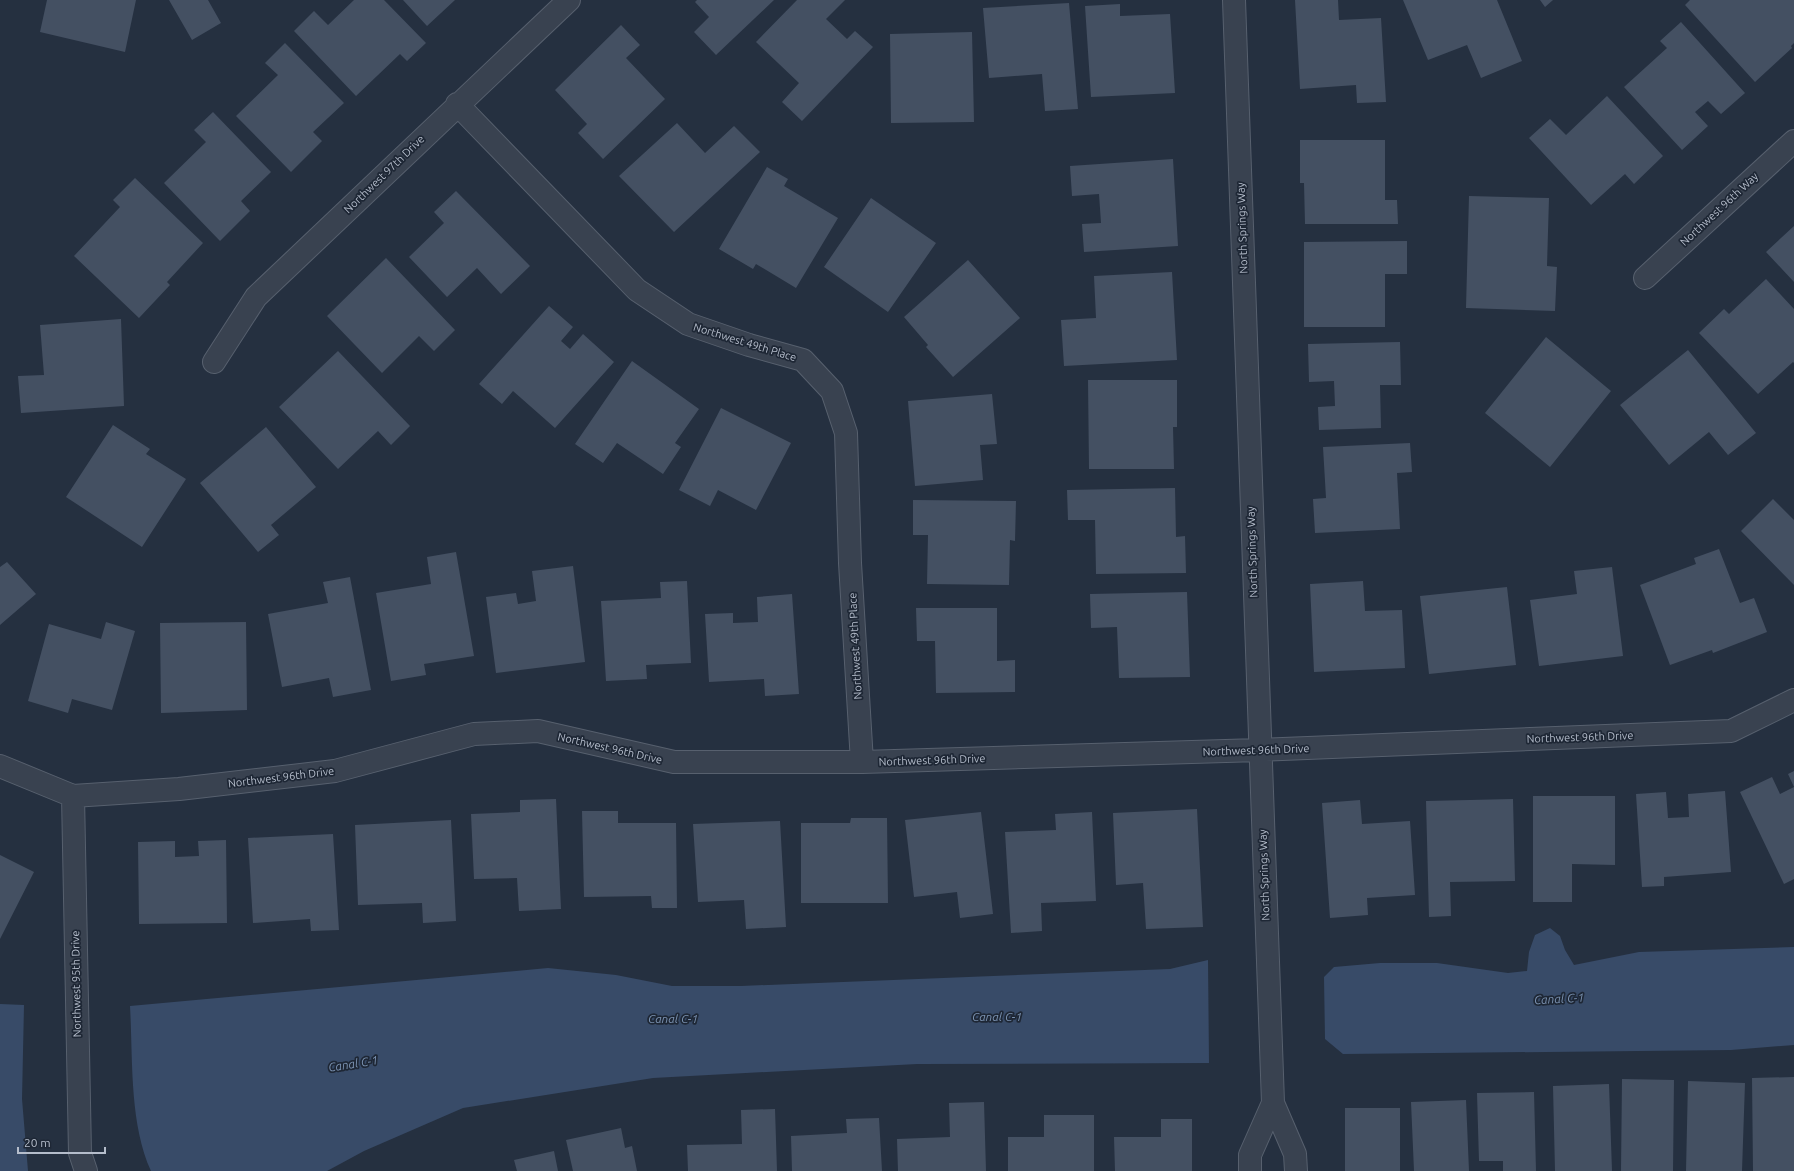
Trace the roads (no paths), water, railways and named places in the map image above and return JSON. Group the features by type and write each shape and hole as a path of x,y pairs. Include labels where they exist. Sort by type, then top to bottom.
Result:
{"street":[{"name":"Northwest 97th Drive","path":"214,362 256,297 569,0"},
{"name":"North Springs Way","path":"1234,0 1259,750 1273,1103 1295,1154 1296,1171"},
{"name":"Northwest 49th Place","path":"458,104 637,290 688,324 749,345 803,360 832,391 846,433 850,563 862,762"},
{"name":"Northwest 96th Way","path":"1645,278 1794,141"},
{"name":"Northwest 96th Drive","path":"73,796 179,789 335,771 474,734 538,731 674,762 862,762 1259,750 1730,731 1794,700"},
{"path":"0,766 73,796"},
{"name":"Northwest 95th Drive","path":"73,796 80,1153 86,1171"},
{"name":"North Springs Way","path":"1250,1171 1250,1155 1273,1103"}],"water":[{"name":"Canal C-1","path":"1550,928 1560,936 1565,950 1574,965 1639,952 1794,947 1794,1045 1731,1050 1343,1054 1325,1039 1324,977 1334,967 1380,963 1437,963 1508,973 1527,971 1529,952 1535,935"},
{"name":"Canal C-1","path":"1208,960 1209,1063 917,1064 653,1078 463,1108 364,1151 327,1171 151,1171 144,1152 135,1111 130,1006 548,968 616,975 672,986 741,986 1170,969"},
{"path":"0,1004 24,1005 22,1099 28,1171 0,1171"}]}
